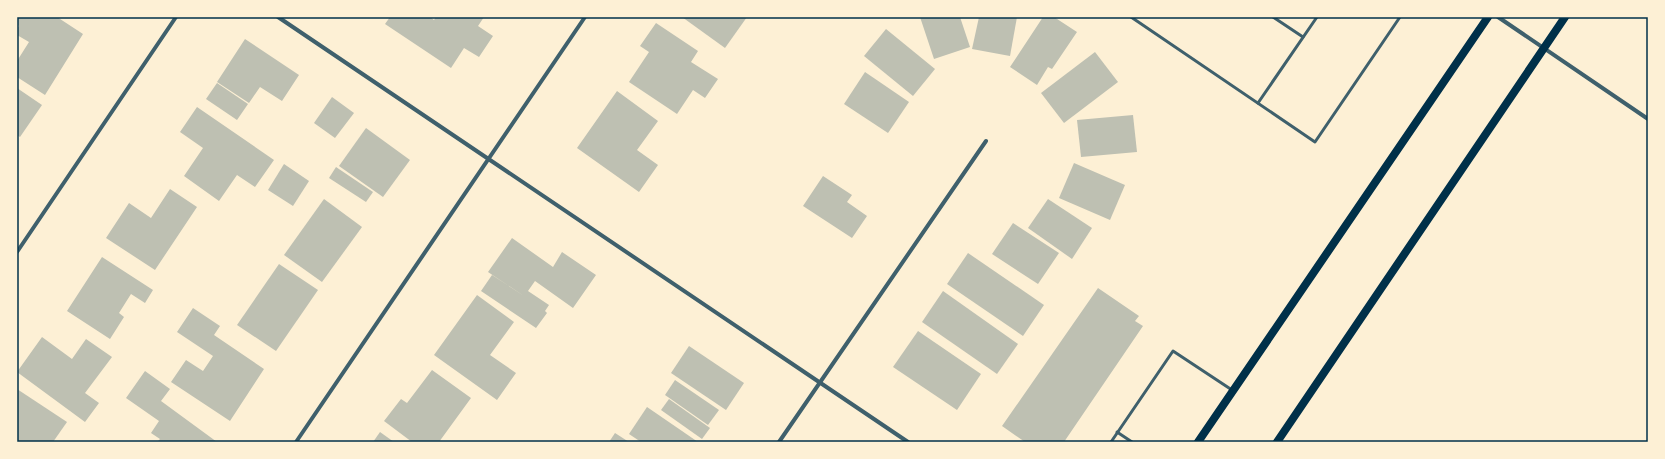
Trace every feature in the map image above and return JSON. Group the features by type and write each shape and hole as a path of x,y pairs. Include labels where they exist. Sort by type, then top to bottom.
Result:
{"main road":[{"path":"1198,442 1488,17"},
{"path":"1277,442 1565,17"}],"street":[{"path":"17,252 176,17"},
{"path":"278,17 490,158 819,383 908,442"},
{"path":"296,442 585,17"},
{"path":"1498,17 1648,119"},
{"path":"779,442 986,141"}],"lane":[{"path":"1131,17 1315,142 1400,17"},
{"path":"1273,17 1303,37"},
{"path":"1258,103 1317,17"},
{"path":"1111,442 1173,351 1233,391"},
{"path":"1117,432 1132,442"}],"building":[{"path":"17,17 57,17 83,34 45,95 17,77 17,61 29,42 17,35 17,29 19,26 17,24"},
{"path":"390,17 430,17 434,20 436,17 484,17 478,26 493,36 479,57 464,48 451,68 385,24"},
{"path":"682,17 747,17 725,48"},
{"path":"920,17 960,17 970,47 934,59"},
{"path":"979,17 1017,17 1010,56 972,49"},
{"path":"1043,17 1054,17 1077,32 1052,69 1048,67 1037,85 1010,67"},
{"path":"656,23 698,51 691,62 718,79 705,98 693,90 677,114 629,82 649,52 640,46"},
{"path":"886,29 935,69 913,96 864,56"},
{"path":"245,39 299,75 282,101 260,87 249,103 217,82"},
{"path":"1095,52 1118,82 1064,123 1041,93"},
{"path":"865,72 909,102 888,133 844,104"},
{"path":"217,83 248,104 237,120 206,99"},
{"path":"17,88 42,105 20,137 17,135"},
{"path":"617,91 658,121 637,150 658,165 639,192 577,148"},
{"path":"332,97 354,113 335,138 314,123"},
{"path":"197,107 274,160 255,187 237,175 219,201 184,176 203,148 180,132"},
{"path":"1133,115 1137,152 1081,157 1077,120"},
{"path":"366,128 410,160 383,197 339,166"},
{"path":"1074,163 1125,185 1110,220 1059,198"},
{"path":"284,164 309,181 293,206 268,190"},
{"path":"336,167 373,192 366,202 329,178"},
{"path":"823,176 852,195 847,202 867,216 852,238 803,206"},
{"path":"170,189 197,207 155,270 106,238 129,203 151,218"},
{"path":"324,199 362,227 322,282 284,255"},
{"path":"1048,199 1092,228 1072,259 1028,228"},
{"path":"1013,223 1059,253 1038,284 992,254"},
{"path":"512,238 553,267 562,252 596,275 573,308 535,281 528,291 549,305 545,311 547,313 536,328 481,291 492,275 524,296 488,272"},
{"path":"968,253 1044,305 1023,336 947,284"},
{"path":"102,257 153,290 145,303 131,294 119,313 124,317 110,339 67,311"},
{"path":"279,264 318,290 276,351 237,325"},
{"path":"1098,288 1139,316 1135,321 1143,326 1064,442 1025,442 1002,426"},
{"path":"943,291 1018,344 997,374 922,322"},
{"path":"477,295 514,322 490,355 516,373 497,400 434,355"},
{"path":"193,308 220,326 214,335 264,369 230,421 171,382 186,360 203,371 213,356 177,332"},
{"path":"918,331 981,374 957,410 893,367"},
{"path":"42,337 72,359 86,339 112,357 85,393 99,403 85,422 17,372"},
{"path":"689,346 744,383 726,410 671,373"},
{"path":"432,370 471,398 439,442 412,442 384,421 401,399 407,403"},
{"path":"145,371 170,389 161,401 217,442 157,442 160,439 151,433 159,421 126,398"},
{"path":"675,380 719,410 708,425 665,395"},
{"path":"17,389 67,422 53,442 17,442"},
{"path":"669,399 710,428 702,439 661,410"},
{"path":"647,407 698,442 641,442 629,434"},
{"path":"380,432 394,442 373,442"},
{"path":"615,433 629,442 609,442"}]}
